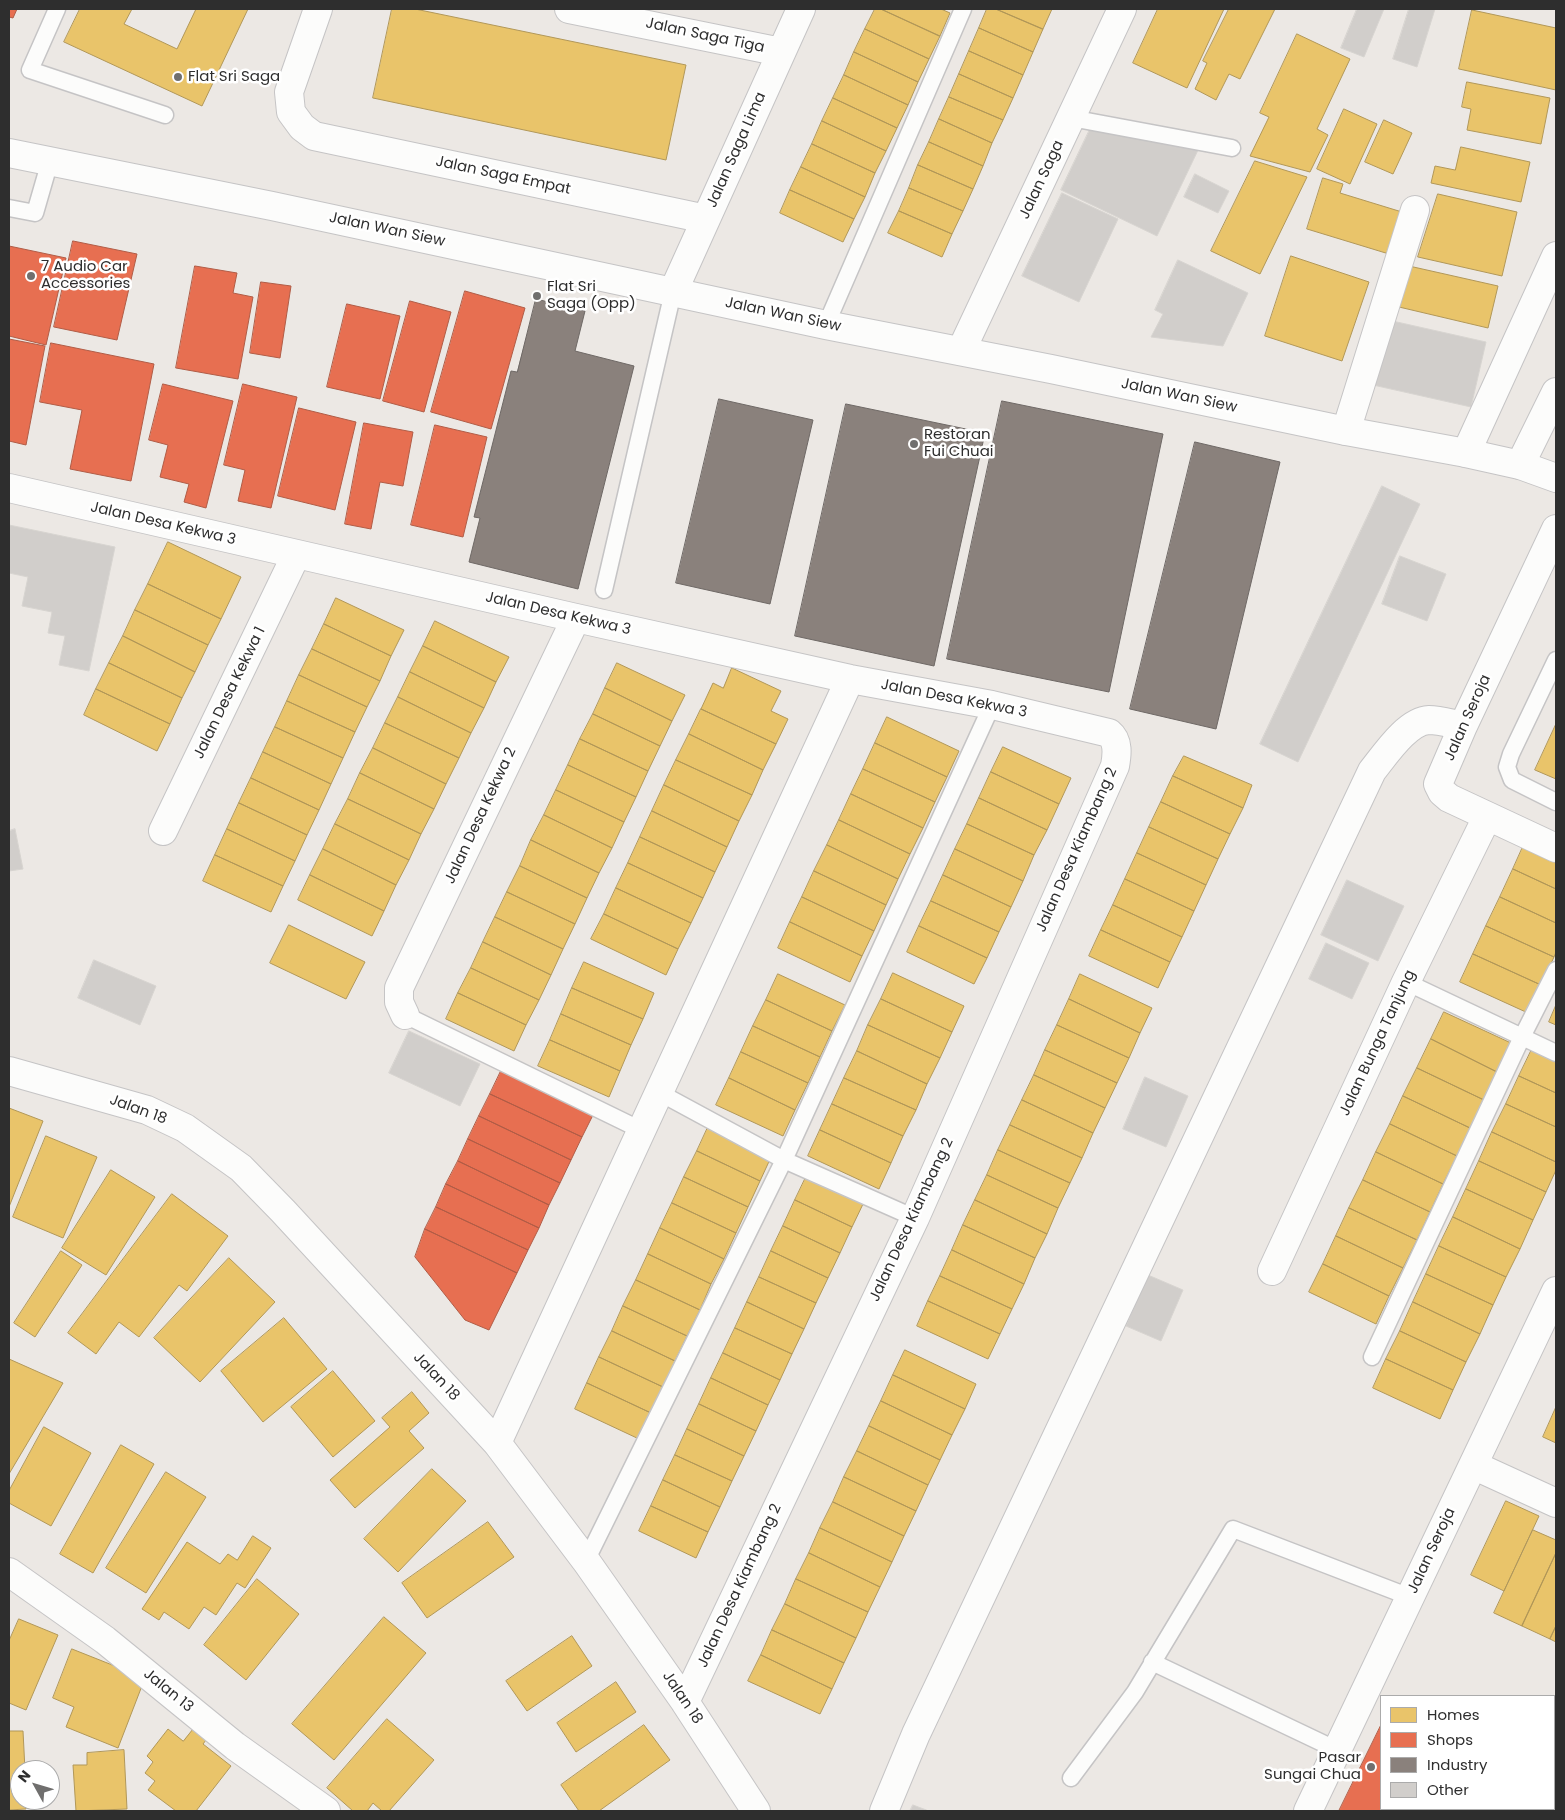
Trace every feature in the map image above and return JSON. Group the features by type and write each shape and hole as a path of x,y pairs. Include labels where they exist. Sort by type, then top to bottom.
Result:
{"street":[{"name":"Jalan Saga Empat","path":"318,9 289,92 291,112 302,127 314,136 706,219"},
{"name":"Jalan Saga Tiga","path":"569,9 781,52"},
{"name":"Jalan Saga Lima","path":"673,292 801,9"},
{"name":"Jalan Saga","path":"961,351 1122,9"},
{"name":"Jalan Wan Siew","path":"9,153 281,208 826,325 1346,431 1466,453 1520,465 1556,478"},
{"path":"1346,431 1416,210"},
{"path":"1466,453 1556,256"},
{"path":"1520,465 1556,392"},
{"name":"Jalan Desa Kekwa 3","path":"9,488 576,618 850,679 992,706 1109,733"},
{"name":"Jalan Seroja","path":"1556,529 1463,726 1438,784 1442,792 1449,798 1556,848"},
{"name":"Jalan Desa Kekwa 1","path":"164,831 296,555"},
{"name":"Jalan Desa Kekwa 2","path":"405,1015 399,1002 400,988 576,618"},
{"path":"497,1443 850,679"},
{"path":"884,1811 916,1734 1372,771 1394,742 1418,722 1429,720 1463,726"},
{"name":"Jalan Desa Kiambang 2","path":"685,1702 915,1218 1115,766 1117,753 1115,742 1113,736 1109,733"},
{"name":"Jalan Bunga Tanjung","path":"1272,1271 1406,982 1487,817"},
{"name":"Jalan 18","path":"9,1071 147,1110 185,1128 241,1168 283,1210 497,1443 586,1561 685,1702 756,1811"},
{"name":"Jalan Seroja","path":"1308,1811 1556,1291"},
{"path":"1473,1465 1556,1503"},
{"name":"Jalan 13","path":"9,1572 105,1640 235,1746 326,1811"}],"lane":[{"path":"57,9 30,70 165,115"},
{"path":"826,325 963,9"},
{"path":"1071,118 1232,148"},
{"path":"9,208 35,213 50,161"},
{"path":"604,590 673,292"},
{"path":"1556,660 1511,754 1507,768 1512,780 1556,802"},
{"path":"586,1561 784,1160 992,706"},
{"path":"1372,1358 1522,1036 1556,970"},
{"path":"1406,982 1556,1053"},
{"path":"405,1015 642,1131"},
{"path":"660,1093 784,1160 915,1218"},
{"path":"1071,1778 1135,1692 1233,1530 1410,1597"},
{"path":"1152,1662 1337,1750"}],"building: Homes":[{"name":"Flat Sri Saga","path":"80,9 132,9 124,24 177,49 196,9 248,9 202,106 64,42"},
{"path":"392,9 415,9 686,65 666,160 373,98"},
{"path":"875,9 881,9 940,36 929,59 865,29"},
{"path":"881,9 941,9 950,13 940,36"},
{"path":"987,9 996,9 1043,29 1033,52 979,28"},
{"path":"996,9 1052,9 1043,29"},
{"path":"1158,9 1224,9 1187,88 1133,63"},
{"path":"1229,9 1275,9 1240,79 1229,74 1216,100 1195,89 1207,63 1203,61"},
{"path":"1472,10 1556,28 1556,90 1459,69"},
{"path":"979,28 1033,52 1023,75 969,51"},
{"path":"865,29 929,59 918,82 854,52"},
{"path":"1297,34 1350,59 1317,129 1328,135 1310,172 1250,156 1269,117 1260,113"},
{"path":"969,51 1023,75 1013,98 959,74"},
{"path":"854,52 918,82 908,105 844,75"},
{"path":"959,74 1013,98 1003,120 949,97"},
{"path":"844,75 908,105 897,128 833,98"},
{"path":"1467,82 1550,98 1541,144 1467,130 1471,109 1462,107"},
{"path":"949,97 1003,120 992,143 939,119"},
{"path":"833,98 897,128 886,151 822,121"},
{"path":"1344,109 1377,124 1350,184 1317,169"},
{"path":"939,119 992,143 983,166 929,142"},
{"path":"1384,120 1412,133 1393,174 1365,162"},
{"path":"822,121 886,151 875,173 812,144"},
{"path":"929,142 983,166 973,189 918,165"},
{"path":"812,144 875,173 865,197 801,167"},
{"path":"1461,147 1530,162 1521,202 1431,183 1435,166 1455,170"},
{"path":"1255,161 1307,177 1260,274 1211,251"},
{"path":"918,165 973,189 963,211 909,188"},
{"path":"801,167 865,197 854,219 790,190"},
{"path":"1323,178 1343,184 1340,193 1402,212 1389,254 1307,229"},
{"path":"909,188 963,211 952,234 899,211"},
{"path":"790,190 854,219 843,242 780,213"},
{"path":"1438,194 1517,212 1502,276 1418,257"},
{"path":"899,211 952,234 942,257 888,233"},
{"path":"1291,256 1369,282 1342,361 1265,336"},
{"path":"1409,266 1498,286 1488,328 1399,307"},
{"path":"168,542 241,577 221,619 148,584"},
{"path":"148,584 221,619 208,645 135,610"},
{"path":"336,598 404,630 391,656 324,624"},
{"path":"135,610 208,645 195,672 123,636"},
{"path":"435,621 509,657 496,682 423,646"},
{"path":"324,624 391,656 380,681 312,649"},
{"path":"123,636 195,672 182,698 109,663"},
{"path":"423,646 496,682 484,708 410,672"},
{"path":"312,649 380,681 367,707 299,675"},
{"path":"109,663 182,698 170,724 96,689"},
{"path":"617,663 685,695 672,721 605,688"},
{"path":"732,668 781,691 771,711 788,719 776,744 701,709 713,683 723,688"},
{"path":"410,672 484,708 471,733 398,697"},
{"path":"299,675 367,707 355,732 287,701"},
{"path":"605,688 672,721 660,746 593,714"},
{"path":"96,689 170,724 157,751 84,715"},
{"path":"398,697 471,733 459,758 385,723"},
{"path":"287,701 355,732 343,758 275,727"},
{"path":"701,709 776,744 763,770 689,734"},
{"path":"593,714 660,746 648,771 580,739"},
{"path":"887,717 959,751 947,777 875,743"},
{"path":"385,723 459,758 446,784 373,748"},
{"path":"1556,724 1556,779 1535,770"},
{"path":"275,727 343,758 331,784 263,752"},
{"path":"689,734 763,770 752,795 676,760"},
{"path":"580,739 648,771 636,797 568,765"},
{"path":"875,743 947,777 935,802 863,769"},
{"path":"1003,747 1071,778 1059,804 991,772"},
{"path":"373,748 446,784 434,809 360,773"},
{"path":"263,752 331,784 319,810 251,778"},
{"path":"1184,756 1252,785 1243,808 1173,776"},
{"path":"676,760 752,795 739,821 664,785"},
{"path":"568,765 636,797 624,822 556,790"},
{"path":"863,769 935,802 923,828 851,794"},
{"path":"991,772 1059,804 1047,830 979,798"},
{"path":"360,773 434,809 421,834 348,799"},
{"path":"1173,776 1243,808 1230,834 1161,802"},
{"path":"251,778 319,810 307,835 239,803"},
{"path":"664,785 739,821 727,847 652,811"},
{"path":"556,790 624,822 612,848 544,815"},
{"path":"851,794 923,828 910,854 839,820"},
{"path":"979,798 1047,830 1034,855 967,824"},
{"path":"348,799 421,834 409,860 335,824"},
{"path":"1161,802 1230,834 1218,859 1149,827"},
{"path":"239,803 307,835 295,861 227,829"},
{"path":"652,811 727,847 715,872 640,837"},
{"path":"544,815 612,848 599,873 531,840"},
{"path":"839,820 910,854 898,879 827,845"},
{"path":"335,824 409,860 396,885 323,849"},
{"path":"967,824 1034,855 1023,881 955,849"},
{"path":"1149,827 1218,859 1206,885 1137,853"},
{"path":"227,829 295,861 283,886 215,855"},
{"path":"640,837 715,872 703,898 628,863"},
{"path":"531,840 599,873 587,898 520,866"},
{"path":"1526,840 1556,854 1556,889 1513,869"},
{"path":"827,845 898,879 886,905 814,871"},
{"path":"323,849 396,885 384,911 310,875"},
{"path":"955,849 1023,881 1011,907 943,875"},
{"path":"1137,853 1206,885 1194,911 1125,879"},
{"path":"215,855 283,886 271,912 203,881"},
{"path":"628,863 703,898 691,923 616,888"},
{"path":"520,866 587,898 575,924 507,892"},
{"path":"1513,869 1556,889 1556,923 1500,897"},
{"path":"814,871 886,905 874,931 802,897"},
{"path":"310,875 384,911 372,936 298,900"},
{"path":"943,875 1011,907 999,932 931,901"},
{"path":"1125,879 1194,911 1182,937 1113,905"},
{"path":"616,888 691,923 678,949 604,914"},
{"path":"507,892 575,924 563,949 495,917"},
{"path":"802,897 874,931 862,956 790,922"},
{"path":"1500,897 1556,923 1556,952 1554,957 1486,926"},
{"path":"931,901 999,932 987,958 919,926"},
{"path":"1113,905 1182,937 1170,962 1101,930"},
{"path":"604,914 678,949 666,975 591,939"},
{"path":"495,917 563,949 551,975 483,942"},
{"path":"790,922 862,956 850,982 778,948"},
{"path":"289,925 365,962 346,999 270,963"},
{"path":"919,926 987,958 974,984 907,952"},
{"path":"1486,926 1554,957 1541,985 1473,954"},
{"path":"1101,930 1170,962 1158,988 1089,956"},
{"path":"483,942 551,975 539,1000 471,968"},
{"path":"1473,954 1541,985 1528,1013 1460,982"},
{"path":"584,962 654,993 643,1019 572,988"},
{"path":"471,968 539,1000 526,1025 458,993"},
{"path":"893,973 964,1006 952,1032 881,999"},
{"path":"778,974 845,1005 832,1031 766,1000"},
{"path":"1080,974 1152,1008 1140,1033 1069,999"},
{"path":"572,988 643,1019 631,1045 561,1014"},
{"path":"458,993 526,1025 514,1051 446,1019"},
{"path":"881,999 952,1032 940,1058 868,1025"},
{"path":"1069,999 1140,1033 1129,1058 1057,1025"},
{"path":"766,1000 832,1031 820,1057 753,1026"},
{"path":"1556,1005 1556,1025 1549,1022"},
{"path":"1444,1012 1511,1043 1497,1072 1431,1039"},
{"path":"561,1014 631,1045 620,1071 550,1040"},
{"path":"868,1025 940,1058 927,1084 857,1051"},
{"path":"1057,1025 1129,1058 1117,1083 1045,1050"},
{"path":"753,1026 820,1057 808,1083 741,1052"},
{"path":"1431,1039 1497,1072 1484,1100 1417,1068"},
{"path":"550,1040 620,1071 609,1097 538,1066"},
{"path":"1533,1047 1556,1058 1556,1093 1519,1076"},
{"path":"1045,1050 1117,1083 1105,1108 1034,1075"},
{"path":"857,1051 927,1084 916,1110 844,1078"},
{"path":"741,1052 808,1083 795,1110 729,1078"},
{"path":"1417,1068 1484,1100 1470,1128 1403,1096"},
{"path":"1034,1075 1105,1108 1093,1133 1022,1100"},
{"path":"1519,1076 1556,1093 1556,1127 1506,1104"},
{"path":"729,1078 795,1110 783,1136 716,1105"},
{"path":"844,1078 916,1110 903,1136 832,1104"},
{"path":"1403,1096 1470,1128 1457,1156 1390,1124"},
{"path":"1022,1100 1093,1133 1082,1158 1010,1125"},
{"path":"832,1104 903,1136 891,1163 820,1130"},
{"path":"1506,1104 1556,1127 1556,1162 1492,1132"},
{"path":"9,1108 43,1121 9,1207"},
{"path":"1390,1124 1457,1156 1443,1184 1376,1152"},
{"path":"709,1125 772,1155 760,1181 697,1151"},
{"path":"1010,1125 1082,1158 1070,1183 998,1150"},
{"path":"820,1130 891,1163 879,1189 808,1156"},
{"path":"1492,1132 1556,1162 1556,1170 1546,1192 1479,1161"},
{"path":"46,1136 97,1157 63,1238 13,1217"},
{"path":"998,1150 1070,1183 1058,1208 987,1175"},
{"path":"697,1151 760,1181 748,1207 684,1177"},
{"path":"1376,1152 1443,1184 1430,1212 1363,1180"},
{"path":"1479,1161 1546,1192 1533,1220 1466,1189"},
{"path":"111,1170 155,1197 106,1275 62,1248"},
{"path":"807,1175 864,1202 852,1227 795,1200"},
{"path":"987,1175 1058,1208 1047,1234 975,1200"},
{"path":"684,1177 748,1207 736,1233 672,1203"},
{"path":"1363,1180 1430,1212 1417,1240 1349,1208"},
{"path":"1466,1189 1533,1220 1520,1249 1453,1217"},
{"path":"172,1194 228,1236 187,1291 179,1285 139,1337 119,1322 96,1354 68,1333"},
{"path":"795,1200 852,1227 840,1253 783,1226"},
{"path":"975,1200 1047,1234 1035,1258 963,1225"},
{"path":"672,1203 736,1233 724,1259 660,1228"},
{"path":"1349,1208 1417,1240 1403,1268 1336,1236"},
{"path":"1453,1217 1520,1249 1506,1277 1439,1246"},
{"path":"963,1225 1035,1258 1024,1284 952,1250"},
{"path":"783,1226 840,1253 828,1278 771,1251"},
{"path":"660,1228 724,1259 711,1284 648,1254"},
{"path":"1336,1236 1403,1268 1389,1296 1323,1264"},
{"path":"1439,1246 1506,1277 1493,1305 1426,1274"},
{"path":"952,1250 1024,1284 1012,1309 940,1276"},
{"path":"61,1251 82,1265 35,1337 14,1323"},
{"path":"771,1251 828,1278 816,1303 759,1277"},
{"path":"648,1254 711,1284 700,1310 636,1280"},
{"path":"229,1258 275,1302 200,1382 154,1338"},
{"path":"1323,1264 1389,1296 1376,1324 1309,1292"},
{"path":"1426,1274 1493,1305 1480,1334 1413,1302"},
{"path":"940,1276 1012,1309 1000,1334 928,1301"},
{"path":"759,1277 816,1303 804,1329 747,1302"},
{"path":"636,1280 700,1310 687,1336 623,1306"},
{"path":"928,1301 1000,1334 988,1359 917,1326"},
{"path":"747,1302 804,1329 792,1354 735,1328"},
{"path":"1413,1302 1480,1334 1466,1362 1400,1331"},
{"path":"623,1306 687,1336 675,1361 612,1331"},
{"path":"284,1318 327,1369 263,1422 221,1371"},
{"path":"735,1328 792,1354 780,1380 723,1353"},
{"path":"612,1331 675,1361 663,1387 599,1357"},
{"path":"1400,1331 1466,1362 1453,1390 1386,1359"},
{"path":"905,1350 976,1384 965,1409 893,1375"},
{"path":"723,1353 780,1380 768,1405 711,1378"},
{"path":"599,1357 663,1387 651,1413 587,1383"},
{"path":"9,1359 63,1383 9,1474"},
{"path":"1386,1359 1453,1390 1440,1419 1373,1388"},
{"path":"333,1371 375,1421 333,1457 291,1407"},
{"path":"893,1375 965,1409 952,1435 881,1401"},
{"path":"711,1378 768,1405 756,1431 699,1404"},
{"path":"587,1383 651,1413 639,1439 575,1409"},
{"path":"412,1392 429,1413 409,1431 424,1448 355,1508 330,1480 390,1427 382,1418"},
{"path":"881,1401 952,1435 940,1460 869,1426"},
{"path":"699,1404 756,1431 744,1456 687,1429"},
{"path":"1556,1407 1556,1443 1543,1437"},
{"path":"869,1426 940,1460 928,1485 857,1451"},
{"path":"44,1427 91,1453 51,1526 9,1503 9,1491"},
{"path":"687,1429 744,1456 732,1481 675,1455"},
{"path":"121,1445 154,1464 93,1573 60,1554"},
{"path":"857,1451 928,1485 916,1511 844,1477"},
{"path":"675,1455 732,1481 720,1507 663,1480"},
{"path":"432,1469 466,1501 398,1572 364,1539"},
{"path":"166,1472 206,1497 146,1593 106,1568"},
{"path":"844,1477 916,1511 904,1536 833,1502"},
{"path":"663,1480 720,1507 708,1532 651,1506"},
{"path":"1506,1501 1539,1516 1504,1591 1471,1575"},
{"path":"833,1502 904,1536 892,1562 820,1528"},
{"path":"651,1506 708,1532 696,1558 639,1531"},
{"path":"488,1522 514,1557 427,1618 402,1583"},
{"path":"820,1528 892,1562 880,1587 809,1553"},
{"path":"1533,1530 1556,1540 1556,1553 1522,1626 1494,1613"},
{"path":"253,1536 271,1548 245,1588 237,1583 216,1615 204,1607 189,1629 164,1612 159,1620 142,1609 187,1542 220,1564 228,1554 237,1560"},
{"path":"809,1553 880,1587 868,1612 796,1579"},
{"path":"1556,1553 1556,1626 1550,1639 1522,1626"},
{"path":"257,1579 299,1614 246,1680 204,1645"},
{"path":"796,1579 868,1612 856,1638 785,1604"},
{"path":"785,1604 856,1638 844,1663 772,1630"},
{"path":"384,1617 426,1653 334,1760 292,1724"},
{"path":"19,1619 58,1635 26,1710 9,1703 9,1641"},
{"path":"1556,1626 1556,1642 1550,1639"},
{"path":"772,1630 844,1663 832,1689 761,1655"},
{"path":"572,1636 592,1666 527,1711 506,1681"},
{"path":"72,1649 145,1678 118,1748 66,1727 74,1707 53,1698"},
{"path":"761,1655 832,1689 820,1714 748,1681"},
{"path":"616,1682 636,1712 576,1752 557,1723"},
{"path":"387,1719 434,1760 389,1811 382,1811 373,1803 367,1811 353,1811 327,1788"},
{"path":"199,1722 212,1732 203,1744 231,1766 196,1811 176,1811 148,1790 155,1781 145,1773 153,1762 147,1756 168,1729 183,1741"},
{"path":"644,1725 670,1760 599,1811 579,1811 561,1785"},
{"path":"9,1731 23,1731 24,1760 10,1760 9,1810"},
{"path":"124,1750 127,1809 76,1811 73,1765 87,1765 87,1753"}],"building: Shops":[{"path":"9,9 17,9 13,18 9,17"},
{"path":"73,241 137,254 117,340 54,327"},
{"path":"9,246 66,258 46,345 9,336"},
{"path":"195,266 237,273 233,293 253,297 238,379 176,368"},
{"path":"261,282 291,286 280,358 250,353"},
{"path":"465,291 525,308 491,429 431,412"},
{"path":"410,301 451,312 424,412 383,401"},
{"path":"347,304 400,316 380,399 327,387"},
{"path":"9,339 45,346 26,445 9,441"},
{"path":"51,343 154,364 131,481 70,469 82,410 40,402"},
{"path":"163,384 233,401 206,508 184,502 189,484 160,477 168,445 149,440"},
{"path":"243,384 297,397 271,508 238,501 245,470 224,465"},
{"path":"299,408 356,422 335,510 278,496"},
{"path":"364,423 413,432 403,486 380,482 371,529 345,524"},
{"path":"435,425 487,437 463,537 411,525"},
{"path":"501,1071 593,1115 582,1137 490,1094"},
{"path":"490,1094 582,1137 571,1160 479,1116"},
{"path":"479,1116 571,1160 560,1183 468,1139"},
{"path":"468,1139 560,1183 549,1205 458,1161"},
{"path":"458,1161 549,1205 539,1228 446,1184"},
{"path":"446,1184 539,1228 528,1250 436,1207"},
{"path":"436,1207 528,1250 517,1273 425,1229"},
{"path":"425,1229 517,1273 489,1330 465,1320 415,1257"},
{"name":"Pasar Sungai Chua","path":"1380,1727 1380,1810 1553,1811 1339,1811"}],"building: Industry":[{"path":"536,299 585,311 575,351 634,366 578,589 469,562 480,518 474,517 511,371 517,372"},
{"path":"719,399 813,420 770,604 676,583"},
{"path":"1002,401 1163,434 1109,692 947,659"},
{"path":"846,404 985,433 934,666 795,636"},
{"path":"1195,442 1280,462 1216,729 1130,709"}],"building: Other":[{"path":"1357,9 1384,9 1364,57 1341,48"},
{"path":"1409,9 1435,9 1417,67 1393,59"},
{"path":"1092,125 1200,146 1157,236 1061,190"},
{"path":"1195,174 1229,191 1218,213 1184,197"},
{"path":"1062,193 1118,219 1079,302 1022,276"},
{"path":"1178,260 1248,293 1223,346 1151,337 1163,314 1155,310"},
{"path":"1388,320 1486,342 1471,407 1373,385"},
{"path":"1382,486 1420,504 1298,762 1260,744"},
{"path":"9,525 115,547 89,671 59,665 65,636 48,633 52,612 22,606 28,577 9,573"},
{"path":"1400,556 1446,574 1427,621 1382,604"},
{"path":"15,829 23,869 9,871 9,831"},
{"path":"1347,880 1404,906 1378,961 1321,935"},
{"path":"1326,943 1369,963 1352,999 1309,979"},
{"path":"94,960 156,986 140,1025 78,998"},
{"path":"409,1031 480,1064 460,1106 389,1073"},
{"path":"1145,1077 1188,1096 1166,1147 1123,1129"},
{"path":"1148,1275 1183,1290 1161,1341 1126,1326"},
{"path":"913,1805 929,1811 910,1811"}],"place":[{"name":"Flat Sri Saga","path":"178,77"},
{"name":"7 Audio Car Accessories","path":"31,276"},
{"name":"Flat Sri Saga (Opp)","path":"537,296"},
{"name":"Restoran Fui Chuai","path":"914,444"},
{"name":"Pasar Sungai Chua","path":"1371,1767"}]}
